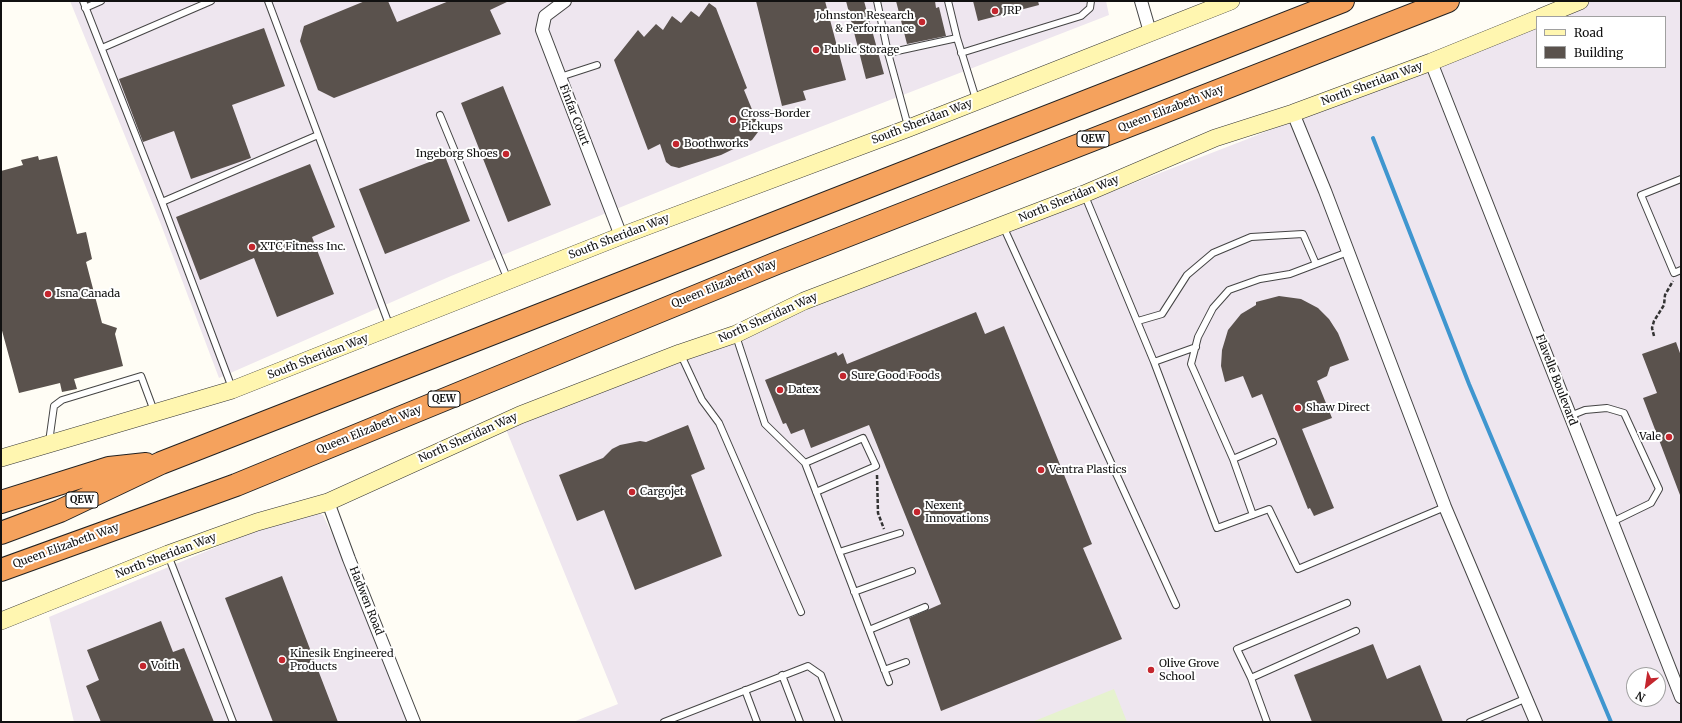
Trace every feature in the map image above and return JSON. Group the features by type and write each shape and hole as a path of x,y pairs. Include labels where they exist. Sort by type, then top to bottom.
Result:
{"highway":[{"name":"QEW","path":"1,533 60,511 161,463 1342,1"},
{"name":"Queen Elizabeth Way","path":"1,570 110,529 236,485 777,263 1448,1"},
{"path":"1,502 109,468 161,463"},
{"path":"1,583 75,550 110,529"}],"street":[{"name":"Finfar Court","path":"565,1 546,16 542,30 621,236"},
{"path":"1141,1 1150,32"},
{"name":"South Sheridan Way","path":"1,458 232,390 391,328 508,280 909,128 1231,1"},
{"path":"1543,16 1580,1"},
{"name":"North Sheridan Way","path":"1,621 168,554 257,522 328,502 520,415 680,353 736,334 804,301 1084,194 1215,138 1293,113 1431,62 1536,19"},
{"name":"Flavelle Boulevard","path":"1431,62 1681,698"},
{"path":"1293,113 1348,252 1445,507 1536,722"},
{"name":"Hadwen Road","path":"328,502 349,560 414,722"}],"lane":[{"path":"83,1 162,202 232,390"},
{"path":"85,8 101,1"},
{"path":"102,48 211,1"},
{"path":"268,1 391,328"},
{"path":"877,1 888,53 909,128"},
{"path":"948,1 961,53 977,101"},
{"path":"961,53 1081,16 1090,8 1091,1"},
{"path":"888,53 957,38"},
{"path":"560,77 597,65"},
{"path":"440,115 508,280"},
{"path":"162,202 318,135"},
{"path":"1680,270 1674,273 1641,195 1681,179"},
{"path":"1084,194 1154,362 1217,528 1269,509 1298,569 1445,507"},
{"path":"1003,226 1176,605"},
{"path":"1138,322 1162,314 1187,275 1213,253 1251,237 1303,234 1316,264"},
{"path":"1253,515 1233,459 1190,364 1198,337 1213,308 1229,290 1260,279 1290,274 1348,252"},
{"path":"736,334 765,424 805,463 889,682"},
{"path":"1154,362 1196,347"},
{"path":"680,353 702,400 719,424 801,612"},
{"path":"48,443 54,406 62,400 141,376 154,414"},
{"path":"1570,416 1585,410 1607,408 1624,413 1659,489 1651,503 1612,522"},
{"path":"805,463 863,438 876,466 816,492"},
{"path":"1233,459 1273,442"},
{"path":"839,552 900,533"},
{"path":"168,554 233,722"},
{"path":"854,592 912,571"},
{"path":"1267,722 1251,678 1237,649 1347,602"},
{"path":"869,630 925,607"},
{"path":"1251,678 1356,631"},
{"path":"884,670 906,662"},
{"path":"664,722 808,666 821,675 839,722"},
{"path":"782,675 800,722"},
{"path":"745,690 757,722"},
{"path":"1470,722 1527,698"}],"path":[{"path":"1654,336 1652,328 1654,322 1664,305 1665,295 1680,270"},
{"path":"876,466 879,489 878,513 888,537"}],"shaded area":[{"path":"70,1 1106,1 1109,15 774,145 451,276 219,378 160,222"},
{"path":"1591,1 1681,1 1681,722 573,722 618,704 505,427 1245,140 1536,22 1536,68 1666,68 1666,16 1552,16"},
{"path":"305,510 323,515 380,635 415,722 74,722 49,617"}],"green space":[{"path":"1114,689 1127,722 1032,722"}],"building":[{"path":"365,1 388,1 397,22 449,1 509,1 490,10 501,34 334,98 318,90 300,41 304,26"},
{"path":"756,1 825,1 846,80 803,91 806,100 782,106"},
{"path":"846,1 864,1 884,74 866,79"},
{"name":"Johnston Research & Performance","path":"896,1 935,1 936,8 939,7 946,36 907,44"},
{"name":"JRP","path":"973,1 1038,1 1039,5 978,21"},
{"path":"709,3 716,8 747,88 744,90 758,124 758,132 752,140 721,155 679,168 671,166 666,162 660,144 648,150 614,60 638,30 644,37 656,24 663,30 672,16 681,23 691,11 699,17"},
{"path":"264,28 285,86 232,105 251,158 191,179 174,131 143,142 119,79"},
{"name":"Ingeborg Shoes","path":"503,86 551,205 508,222 461,103"},
{"name":"Isna Canada","path":"38,156 39,160 57,156 77,234 86,232 92,259 86,262 102,323 117,328 115,334 123,366 74,379 77,389 62,392 60,383 19,393 1,327 1,171 23,165 21,160"},
{"path":"445,156 470,221 385,254 359,189"},
{"name":"XTC Fitness Inc.","path":"310,164 335,227 312,237 334,294 277,317 254,258 200,280 176,217"},
{"name":"Shaw Direct","path":"1279,296 1301,299 1318,308 1329,319 1338,333 1349,360 1330,367 1327,376 1317,381 1332,418 1302,429 1334,508 1314,516 1310,508 1308,509 1262,394 1252,398 1243,376 1225,382 1221,366 1222,350 1228,330 1241,314 1256,305 1256,302"},
{"path":"976,312 985,334 1004,326 1092,544 1083,548 1122,639 941,711 909,618 941,604 869,425 811,448 804,429 791,434 786,423 783,424 765,380 836,352 838,356 843,353 847,364"},
{"name":"Vale","path":"1676,342 1681,356 1680,495 1643,398 1657,393 1642,354"},
{"name":"Cargojet","path":"688,425 705,469 691,475 722,556 635,590 604,510 577,521 559,475 603,458 612,449 620,445 640,441 646,442"},
{"name":"Kinesik Engineered Products","path":"282,576 338,722 273,722 225,598"},
{"name":"Voith","path":"161,621 173,652 184,648 214,722 101,722 86,686 99,680 87,650"},
{"path":"1373,644 1387,679 1420,665 1443,722 1312,722 1294,675"}],"waterway":[{"path":"1373,138 1469,384 1611,722"}],"place":[{"name":"JRP","path":"995,11"},
{"name":"Johnston Research & Performance","path":"922,22"},
{"name":"Public Storage","path":"816,50"},
{"name":"Cross-Border Pickups","path":"733,120"},
{"name":"Boothworks","path":"676,144"},
{"name":"Ingeborg Shoes","path":"506,154"},
{"name":"XTC Fitness Inc.","path":"252,247"},
{"name":"Isna Canada","path":"48,294"},
{"name":"Sure Good Foods","path":"843,376"},
{"name":"Datex","path":"780,390"},
{"name":"Shaw Direct","path":"1298,408"},
{"name":"Vale","path":"1669,437"},
{"name":"Ventra Plastics","path":"1041,470"},
{"name":"Cargojet","path":"632,492"},
{"name":"Nexent Innovations","path":"917,512"},
{"name":"Kinesik Engineered Products","path":"282,660"},
{"name":"Voith","path":"143,666"},
{"name":"Olive Grove School","path":"1151,670"}]}
